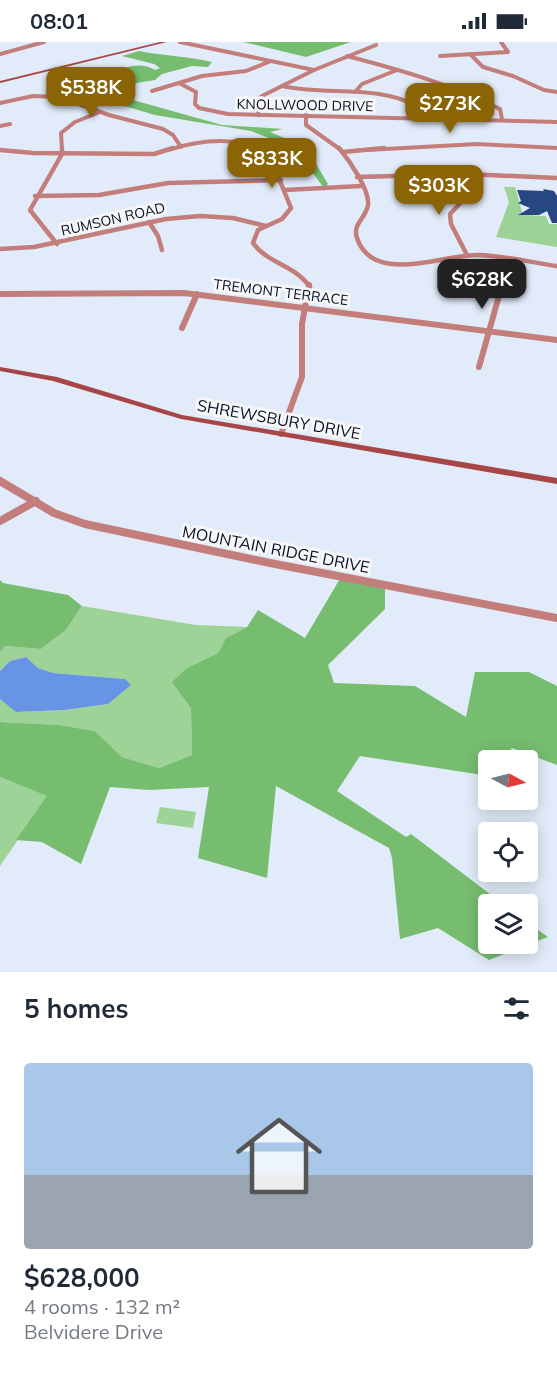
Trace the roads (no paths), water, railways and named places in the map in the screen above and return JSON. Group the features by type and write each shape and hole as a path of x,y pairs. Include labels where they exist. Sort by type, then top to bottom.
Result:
{"main road":[{"path":"0,82 165,42"},
{"name":"SHREWSBURY DRIVE","path":"0,369 54,380 181,417 557,481"}],"street":[{"path":"0,54 44,42"},
{"path":"180,42 314,70"},
{"path":"440,56 508,52 501,42"},
{"path":"259,115 257,99 314,70 376,45"},
{"path":"471,54 483,67 513,76 544,90 557,92"},
{"path":"347,56 397,70 494,106 500,109 502,119"},
{"path":"152,91 202,76 246,71 271,61"},
{"path":"355,92 362,84 397,70"},
{"name":"KNOLLWOOD DRIVE","path":"179,83 196,92 195,104 199,108 228,114 557,122"},
{"path":"282,86 307,91 387,94 417,106 420,117"},
{"path":"0,103 33,96 50,96 163,129 173,135 181,147"},
{"path":"57,244 30,210 35,196 62,153 61,133 75,122 100,112"},
{"path":"306,115 306,125 343,152 357,177 368,203 367,209 357,224 356,234 361,245 375,259 415,265 467,255 556,266"},
{"path":"0,126 10,124"},
{"path":"0,150 154,154 220,141 253,146 269,154 291,204 290,211 282,219 255,234 254,245 261,253 288,266 304,278 310,287 300,341 302,377 282,434"},
{"path":"343,152 441,144 557,148"},
{"path":"357,177 468,174 557,177"},
{"path":"467,255 451,224 450,214 471,192 468,174"},
{"path":"35,196 99,195 175,182 281,180"},
{"path":"285,190 361,186"},
{"name":"RUMSON ROAD","path":"0,249 23,249 57,244 172,217 221,216 249,219 266,226"},
{"path":"149,222 158,236 162,250"},
{"path":"479,367 509,259"},
{"name":"TREMONT TERRACE","path":"0,294 197,294 557,340"},
{"path":"182,328 197,294"},
{"name":"MOUNTAIN RIDGE DRIVE","path":"0,481 19,488 64,518 85,524 270,563 557,618"},
{"path":"0,521 36,501"}],"water":[{"path":"26,657 38,668 53,673 125,679 131,685 108,704 65,710 16,712 0,699 0,671 10,661"}]}
